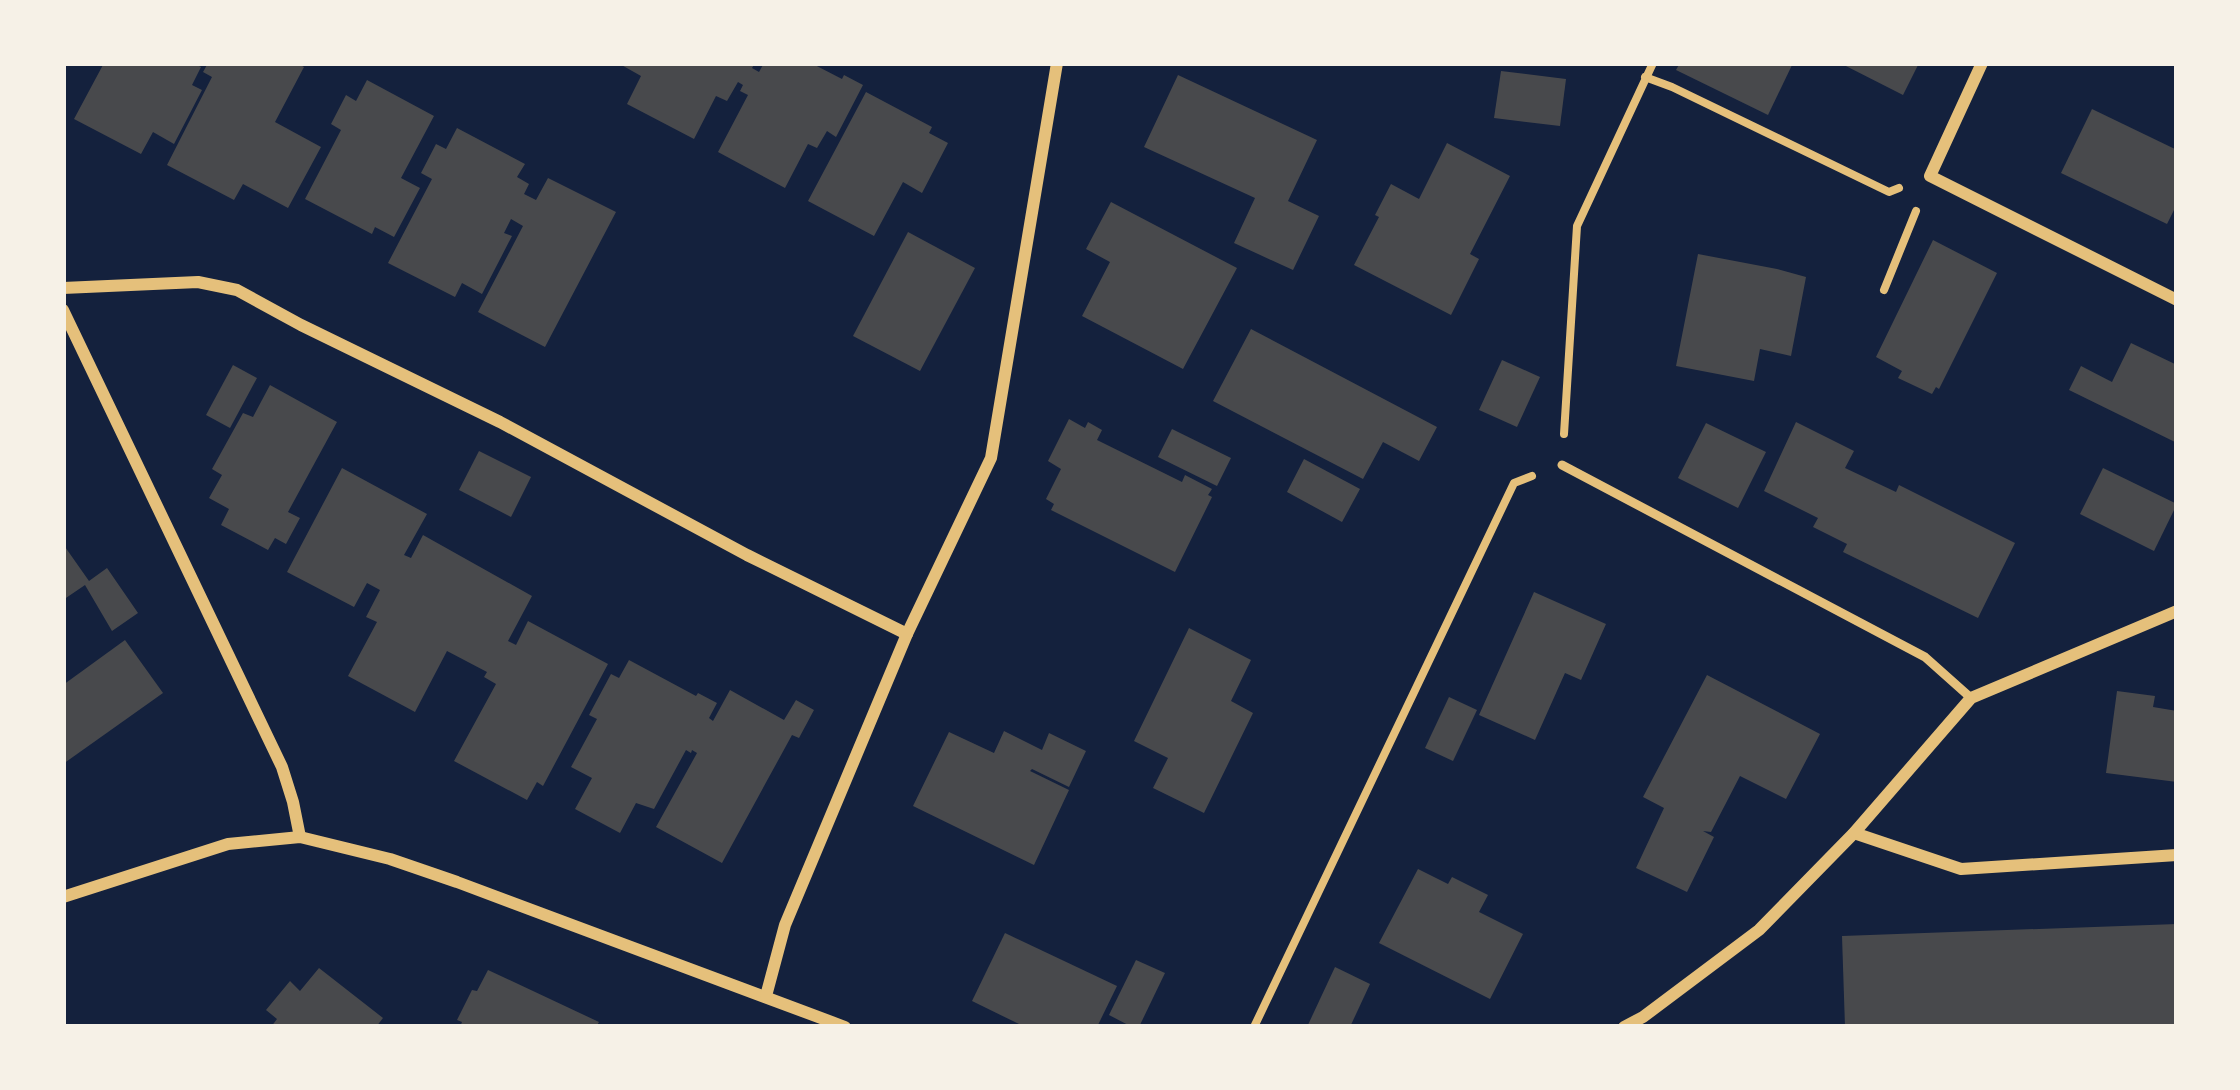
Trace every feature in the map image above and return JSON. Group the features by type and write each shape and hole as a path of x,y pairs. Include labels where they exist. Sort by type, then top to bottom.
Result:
{"street":[{"path":"766,996 785,925 907,634 991,458 1057,63"},
{"path":"1982,63 1930,176 2177,300"},
{"path":"63,288 181,281 237,290 907,634"},
{"path":"63,310 282,767 300,837"},
{"path":"1624,1027 1759,930 1854,832 1971,698 2177,611"},
{"path":"1854,832 1961,869 2177,855"},
{"path":"63,897 228,844 300,837 390,859 844,1027"},
{"path":"1643,1017 1655,1027"}],"lane":[{"path":"1562,465 1925,658 1971,698"}],"path":[{"path":"1253,1027 1514,483 1562,465 1577,226 1653,63"},
{"path":"1645,77 1889,192 1930,176"},
{"path":"1885,290 1930,176"}],"building":[{"path":"104,63 193,63 201,67 192,85 202,90 174,144 153,132 141,154 74,119"},
{"path":"208,63 297,63 304,67 275,122 321,147 288,208 243,184 234,200 167,165 212,77 203,72"},
{"path":"618,63 755,63 752,68 759,72 764,63 811,63 863,85 836,137 827,131 817,148 808,144 785,188 718,152 748,95 740,91 743,85 738,82 727,101 716,96 694,139 627,104 641,76"},
{"path":"1680,63 1793,63 1768,115 1676,70"},
{"path":"1840,63 1919,63 1903,95"},
{"path":"1501,71 1566,79 1560,126 1494,118"},
{"path":"1178,75 1317,140 1288,201 1319,216 1293,270 1234,243 1255,198 1144,147"},
{"path":"367,80 434,116 401,178 420,188 394,237 375,227 372,234 305,199 341,130 331,124 346,95 356,101"},
{"path":"866,92 932,127 929,133 948,143 922,193 903,182 874,236 808,201"},
{"path":"2092,109 2177,150 2177,204 2167,224 2061,173"},
{"path":"457,128 525,164 517,177 529,184 524,194 536,200 548,178 616,212 545,347 478,312 523,226 511,219 504,233 512,236 482,294 462,283 455,297 388,263 432,179 421,173 436,144 446,149"},
{"path":"1447,143 1510,176 1470,254 1479,259 1451,315 1354,265 1391,184 1419,199"},
{"path":"1111,202 1237,268 1183,369 1082,316 1110,262 1086,249"},
{"path":"908,232 975,268 920,371 853,336"},
{"path":"1933,240 1997,273 1939,389 1932,394 1898,378 1902,371 1876,357"},
{"path":"1698,254 1806,277 1791,356 1760,349 1754,381 1676,366"},
{"path":"1251,329 1437,427 1419,461 1383,442 1363,479 1213,401"},
{"path":"2131,343 2177,365 2177,443 2069,390 2081,366 2112,382"},
{"path":"1502,360 1540,377 1517,427 1479,410"},
{"path":"233,365 257,378 230,428 206,415"},
{"path":"270,385 337,422 288,512 300,518 286,544 275,538 268,550 221,525 229,509 209,498 222,475 212,469 243,413 253,417"},
{"path":"1069,419 1085,428 1088,422 1102,430 1097,440 1182,482 1185,475 1212,489 1175,572 1051,510 1054,504 1046,499 1061,469 1048,461"},
{"path":"1796,422 1854,451 1845,468 1896,492 1899,485 2015,543 1978,618 1843,552 1847,544 1813,527 1818,518 1764,491"},
{"path":"1706,423 1766,452 1738,508 1678,478"},
{"path":"1172,429 1231,458 1217,486 1158,457"},
{"path":"479,451 531,477 511,517 459,490"},
{"path":"1304,459 1360,489 1342,522 1287,492"},
{"path":"342,468 427,514 404,555 411,558 423,535 532,596 508,641 516,645 528,621 608,664 543,786 537,782 527,800 454,761 496,684 484,677 487,672 447,651 415,712 348,676 377,622 366,617 380,590 367,583 354,607 287,572"},
{"path":"2103,468 2177,504 2154,551 2080,514"},
{"path":"63,544 89,581 107,568 138,613 112,631 85,585 63,600"},
{"path":"1534,592 1606,624 1581,680 1565,673 1535,740 1479,715"},
{"path":"1189,628 1251,660 1231,701 1253,713 1204,813 1153,788 1168,758 1134,741"},
{"path":"125,640 163,693 63,764 63,685"},
{"path":"629,660 717,703 709,718 713,721 730,690 784,720 796,700 814,710 799,738 792,735 722,863 656,827 697,753 692,750 686,750 654,809 636,803 620,833 575,809 592,778 571,767 597,719 589,715 611,674 619,678"},
{"path":"1707,675 1820,734 1786,799 1740,776 1711,832 1703,831 1714,837 1687,892 1636,868 1664,808 1643,797"},
{"path":"2117,691 2155,696 2153,707 2177,711 2177,782 2106,773"},
{"path":"1449,697 1477,710 1453,761 1425,748"},
{"path":"1004,731 1042,750 1049,733 1086,751 1069,787 1030,771 1069,790 1034,865 913,806 949,732 994,753"},
{"path":"1418,869 1448,884 1452,877 1488,895 1479,912 1523,934 1490,999 1379,943"},
{"path":"2177,924 2177,1027 1845,1027 1842,936"},
{"path":"1005,933 1117,986 1097,1027 1025,1027 972,1001"},
{"path":"1136,960 1165,973 1139,1027 1132,1027 1109,1015"},
{"path":"1335,967 1370,984 1350,1027 1307,1027"},
{"path":"319,968 383,1018 376,1027 271,1027 277,1019 266,1010 290,981 300,991"},
{"path":"488,970 599,1022 596,1027 460,1027 462,1022 457,1020"}]}
